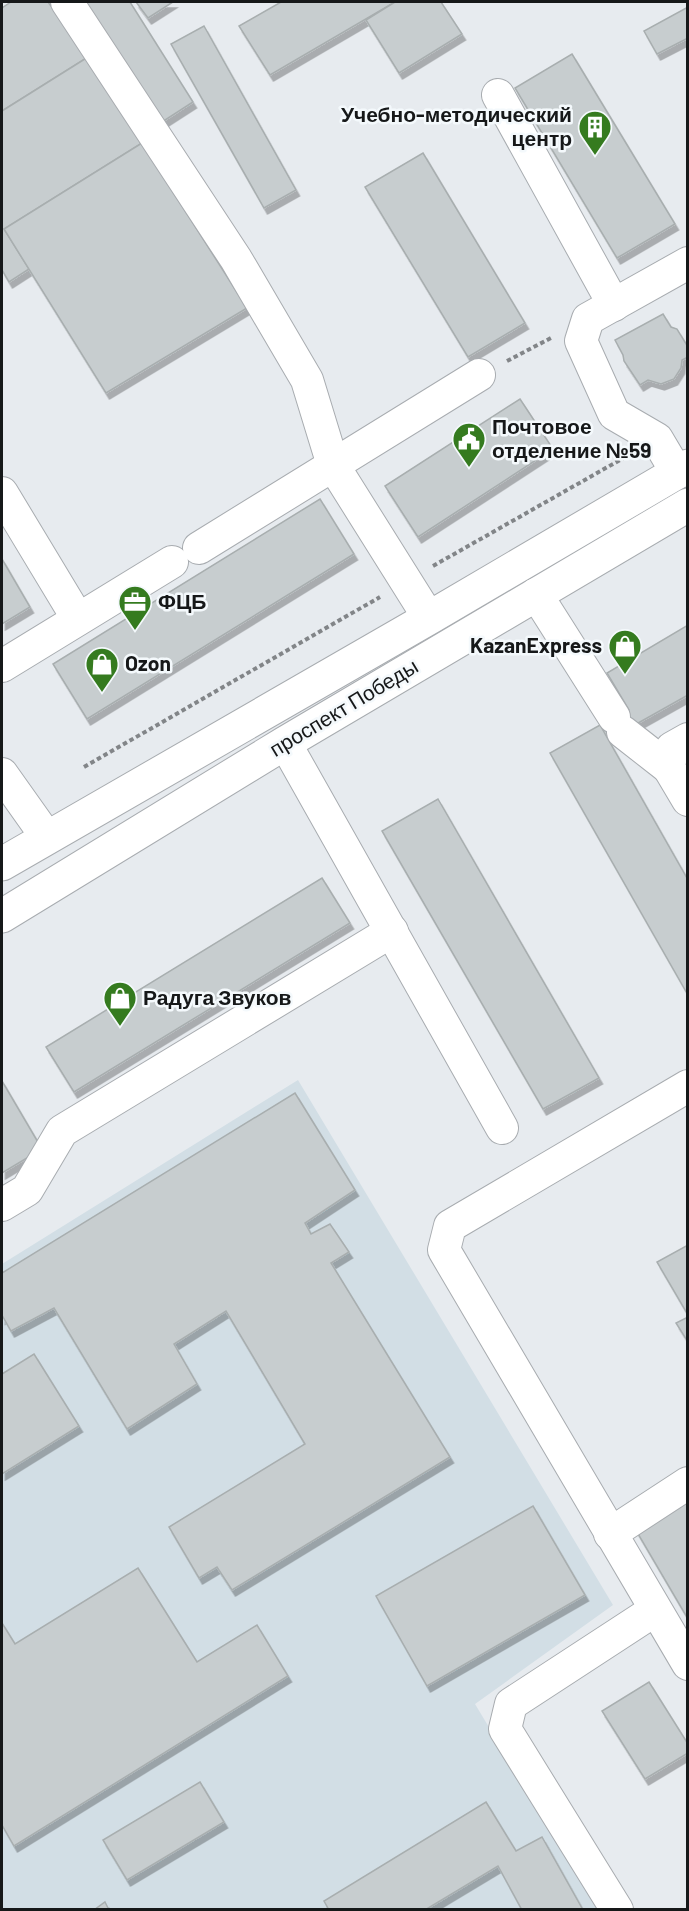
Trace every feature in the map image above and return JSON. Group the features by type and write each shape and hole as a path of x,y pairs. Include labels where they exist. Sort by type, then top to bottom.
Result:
{"main road":[{"name":"проспект Победы","path":"2,864 46,836 429,618 682,470"},
{"name":"проспект Победы","path":"2,916 285,743 687,505"}],"street":[{"path":"67,2 236,260 307,380 333,465 429,618"},
{"path":"498,95 601,312"},
{"path":"682,470 657,439 614,414 581,341 601,312 687,263"},
{"path":"2,666 479,375"},
{"path":"2,493 78,619"},
{"path":"536,594 619,725 669,768 687,800"},
{"path":"669,768 672,748 687,739"},
{"path":"285,743 502,1128"},
{"path":"2,774 46,836"},
{"path":"2,1205 27,1190 62,1131 392,931"},
{"path":"687,1086 450,1226 444,1250 687,1664"},
{"path":"616,1544 687,1483"},
{"path":"617,1910 506,1729 511,1704 655,1610"}],"path":[{"path":"479,375 601,312"}],"shaded area":[{"path":"298,1080 613,1605 475,1704 598,1909 2,1910 2,1264"}],"building":[{"path":"11,2 48,2 88,57 2,111 2,8"},
{"path":"81,2 130,2 193,102 159,124"},
{"path":"136,2 173,2 148,18"},
{"path":"281,2 395,2 270,75 239,26"},
{"path":"395,2 441,2 462,34 399,73 366,20"},
{"path":"688,7 688,38 657,54 644,31"},
{"path":"204,26 296,190 264,208 171,44"},
{"name":"Учебно-методический центр","path":"572,54 675,224 617,258 515,88"},
{"path":"88,57 142,143 4,229 29,269 9,282 2,270 2,111"},
{"path":"142,143 247,308 106,393 4,229"},
{"path":"423,153 525,323 468,357 365,187"},
{"path":"663,314 671,327 677,329 688,347 688,357 682,360 681,368 674,379 661,384 648,380 640,385 624,361 615,340"},
{"path":"520,399 553,449 418,537 385,486"},
{"path":"320,499 354,554 87,719 53,664"},
{"path":"2,559 30,607 2,624"},
{"path":"688,625 688,695 608,740 600,725 629,710 607,673"},
{"path":"600,725 688,880 688,995 550,753"},
{"path":"438,799 599,1078 543,1109 382,831"},
{"path":"322,878 350,923 74,1092 46,1047"},
{"path":"2,1081 42,1149 2,1173"},
{"path":"295,1093 355,1190 305,1223 311,1234 330,1224 349,1252 331,1263 450,1457 232,1590 217,1567 199,1578 169,1527 305,1444 226,1311 174,1344 197,1384 127,1429 54,1308 11,1331 2,1318 2,1273"},
{"path":"688,1245 688,1315 657,1262"},
{"path":"688,1317 688,1342 676,1323"},
{"path":"34,1354 79,1426 2,1474 2,1374"},
{"path":"688,1497 688,1619 634,1527"},
{"path":"533,1506 585,1595 427,1686 376,1596"},
{"path":"138,1568 197,1662 257,1625 288,1676 14,1846 2,1825 2,1623 15,1644"},
{"path":"649,1682 688,1744 688,1753 645,1779 602,1711"},
{"path":"200,1782 224,1822 127,1880 103,1840"},
{"path":"486,1802 516,1851 542,1837 583,1910 522,1910 498,1866 425,1910 329,1910 324,1901"},
{"path":"105,1902 109,1910 94,1910"}],"place":[{"name":"Учебно-методический центр","path":"595,156"},
{"name":"Почтовое отделение №59","path":"469,468"},
{"name":"ФЦБ","path":"135,631"},
{"name":"KazanExpress","path":"625,675"},
{"name":"Ozon","path":"102,693"},
{"name":"Радуга Звуков","path":"120,1027"}]}
